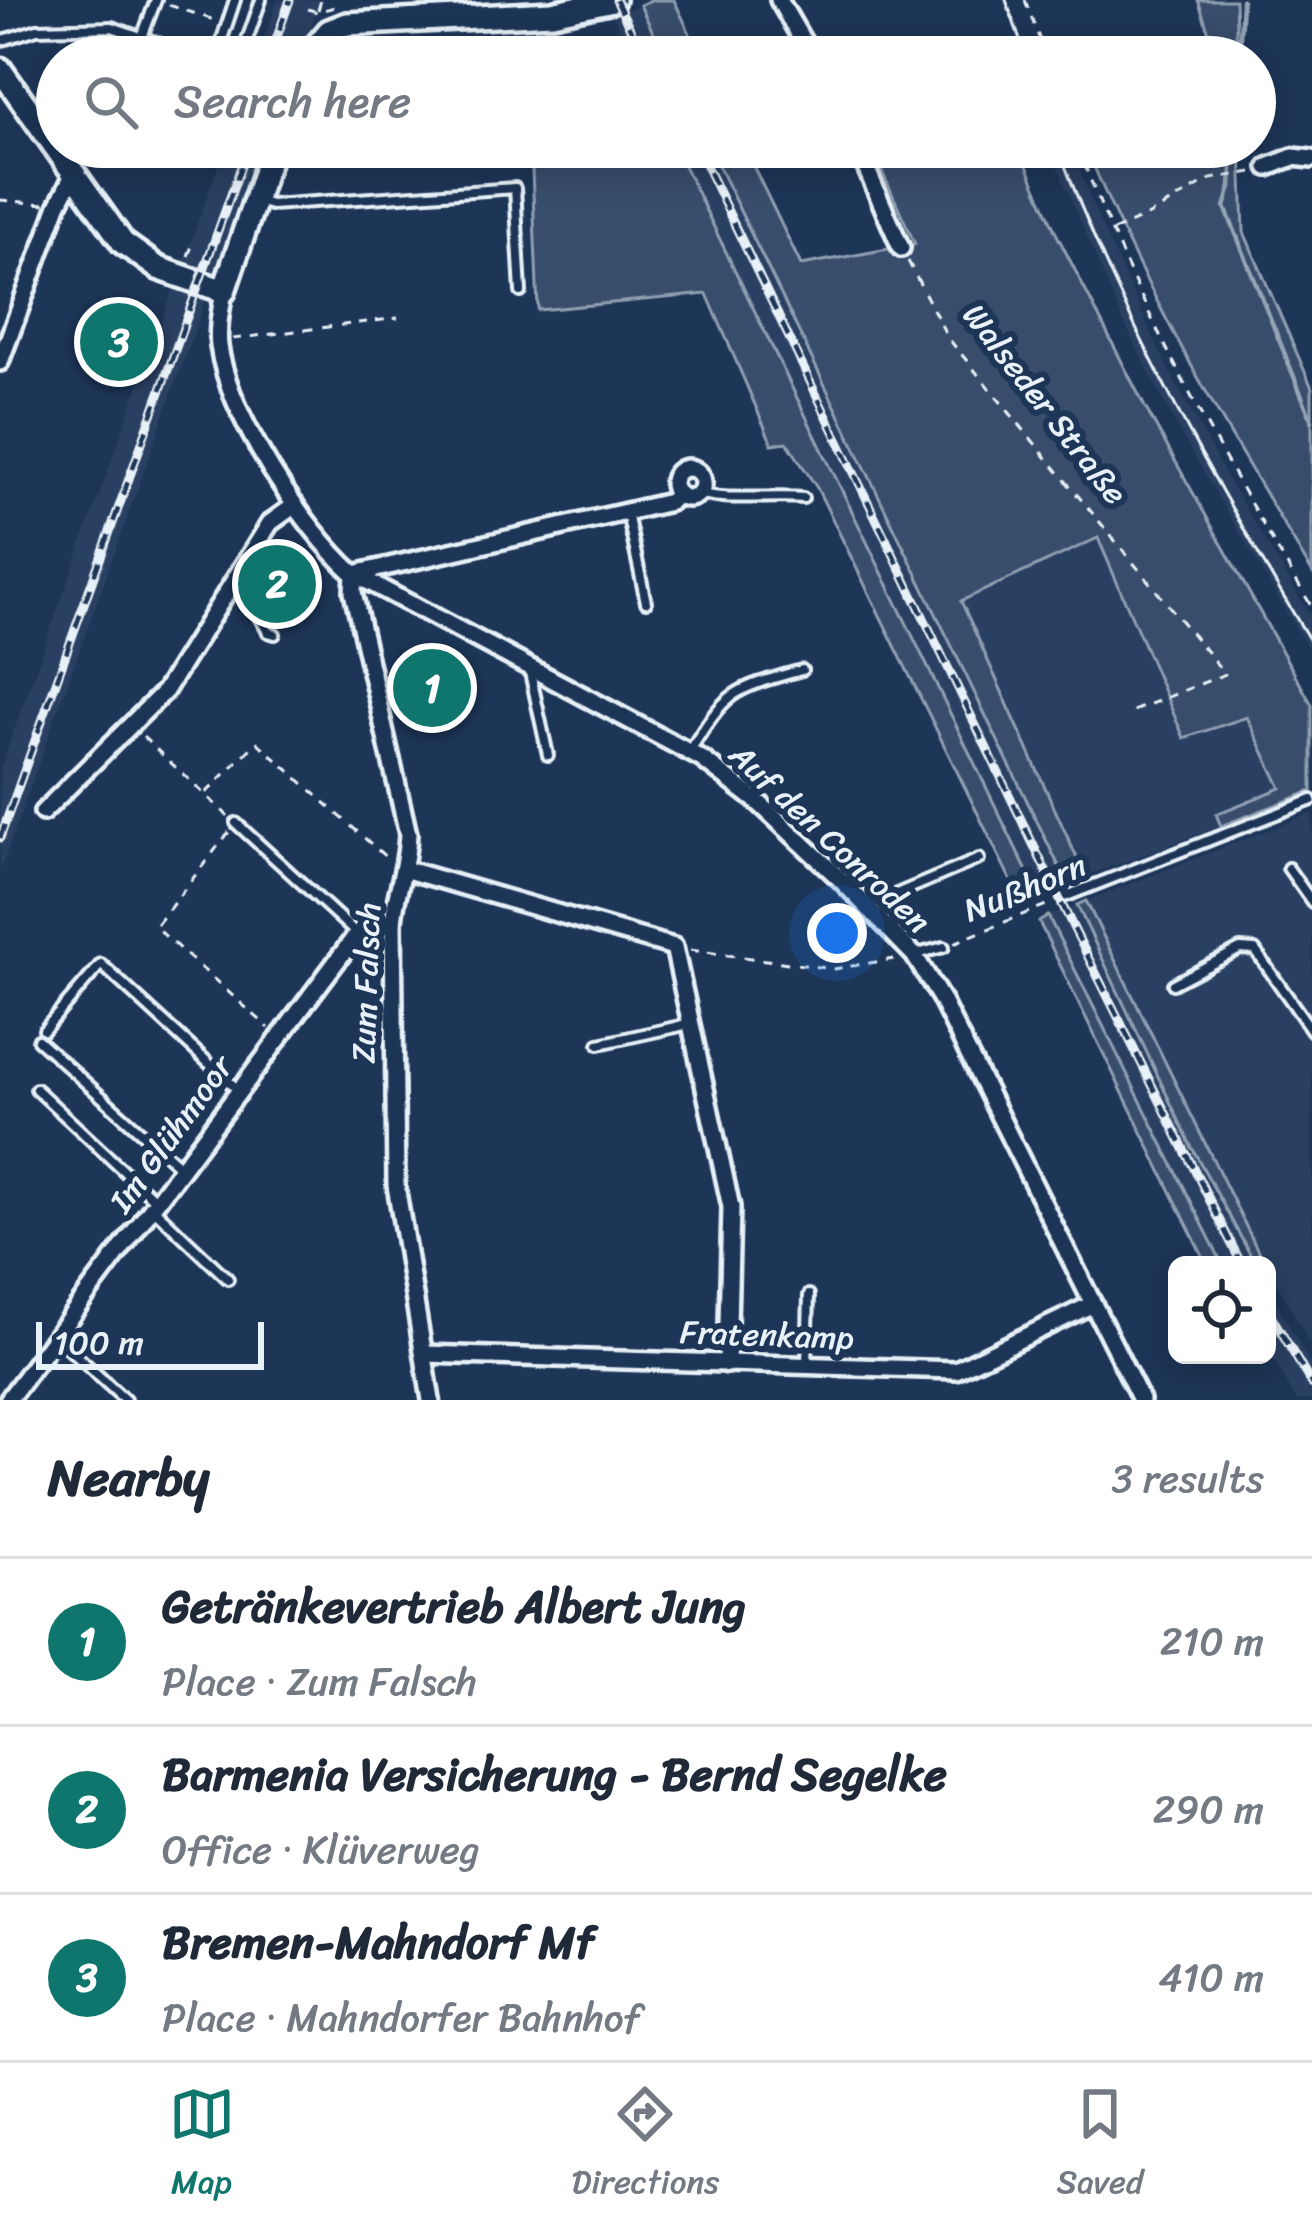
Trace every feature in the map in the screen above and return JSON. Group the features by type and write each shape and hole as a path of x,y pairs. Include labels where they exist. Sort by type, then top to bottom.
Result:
{"street":[{"path":"325,36 347,24 613,0"},
{"path":"779,0 800,36"},
{"path":"1,73 36,121"},
{"path":"1276,164 1293,157 1312,159"},
{"path":"70,168 139,257 224,291 265,168"},
{"path":"866,168 901,248"},
{"path":"0,362 74,173"},
{"name":"Auf den Conroden","path":"224,291 218,340 237,408 295,506 328,550 354,574 690,753 758,802 914,955 940,998 1141,1400"},
{"path":"686,468 701,476 699,492 688,497 678,494 674,478 686,468"},
{"path":"354,574 670,502 678,494"},
{"path":"43,812 166,691 270,523 295,506"},
{"name":"Zum Falsch","path":"354,574 353,592 408,834 407,870 396,895 393,922 395,1185 431,1400"},
{"path":"407,870 674,947 731,1207 727,1364"},
{"path":"357,934 370,923 393,922"},
{"name":"Im Glühmoor","path":"8,1400 357,934"},
{"name":"Fratenkamp","path":"424,1354 956,1370 1093,1304"}],"lane":[{"path":"143,36 156,0"},
{"path":"223,36 235,0"},
{"path":"248,36 261,0"},
{"path":"0,40 37,29 112,28 136,36"},
{"path":"254,200 271,205 515,188 521,292"},
{"path":"699,492 711,499 764,494 803,498"},
{"path":"627,512 646,602"},
{"path":"236,578 263,625 275,634"},
{"path":"529,666 548,754"},
{"path":"690,753 724,699 743,687 802,670"},
{"name":"Nußhorn","path":"1064,897 1312,800"},
{"path":"236,824 357,934"},
{"path":"866,907 980,859"},
{"path":"1288,868 1312,902"},
{"name":"Nußhorn","path":"914,955 944,947"},
{"path":"1173,984 1240,949 1255,950 1312,1031"},
{"path":"182,1169 41,1035 101,964 240,1091"},
{"path":"599,1044 690,1024"},
{"path":"36,1089 228,1279"},
{"path":"807,1366 809,1294"},
{"path":"56,1337 125,1400"}],"path":[{"path":"156,0 227,25"},
{"path":"318,0 312,10 341,5"},
{"path":"1025,0 1038,36"},
{"path":"1086,168 1174,365 1312,607"},
{"path":"1112,231 1211,179 1265,168"},
{"path":"0,200 58,205"},
{"name":"Walseder Straße","path":"901,248 948,338 1225,674 1133,711"},
{"path":"218,340 398,318"},
{"path":"129,723 236,824 155,928 279,1038"},
{"path":"205,794 257,742 392,862 407,870"},
{"name":"Nußhorn","path":"944,947 1064,897"},
{"path":"674,947 834,969 914,955"}],"shaded area":[{"path":"278,0 321,0 307,36 265,36"},
{"path":"674,0 691,36 655,36 640,5"},
{"path":"1198,0 1235,0 1236,36 1210,36"},
{"path":"640,5 655,36 622,36 613,15"},
{"path":"217,168 254,168 0,871 0,769"},
{"path":"532,168 685,168 1039,896 1021,901 817,488 787,442 772,444 707,294 538,310"},
{"path":"685,168 719,168 1067,883 1039,896"},
{"path":"719,168 754,168 801,265 915,244 881,168 1028,168 1145,407 1312,705 1312,791 1221,826 1216,814 1281,788 1247,717 1184,738 1098,538 961,601 1085,876 1067,883"},
{"path":"1058,168 1079,168 1167,367 1312,618 1312,655 1177,427 1122,319"},
{"path":"1095,168 1242,168 1244,232 1312,388 1312,572 1162,311"},
{"path":"1099,538 1184,738 1247,716 1281,789 1217,814 1221,826 1085,876 961,600"},
{"path":"1312,813 1312,1346 1276,1282 1276,1256 1262,1256 1237,1212 1086,901"},
{"path":"1086,901 1261,1256 1251,1256 1191,1146 1077,905"},
{"path":"1077,905 1191,1146 1251,1256 1218,1256 1048,916"},
{"path":"1048,916 1218,1256 1203,1256 1039,922"},
{"path":"1276,1301 1312,1367 1312,1400 1296,1400 1276,1364"}],"waterway":[{"path":"1240,36 1242,0"},
{"path":"1232,168 1225,207 1312,421"}],"tram line":[{"path":"1006,0 1019,36"},
{"path":"1066,168 1111,276 1173,402 1312,644"}],"railway":[{"path":"277,36 290,0"},
{"path":"616,0 634,36"},
{"path":"0,838 240,168"},
{"path":"707,168 1073,927 1238,1256"},
{"path":"1276,1323 1312,1385"}],"place":[{"name":"Bremen-Mahndorf Mf","path":"119,342"},
{"name":"Barmenia Versicherung - Bernd Segelke","path":"277,584"},
{"name":"Getränkevertrieb Albert Jung","path":"432,688"}]}
